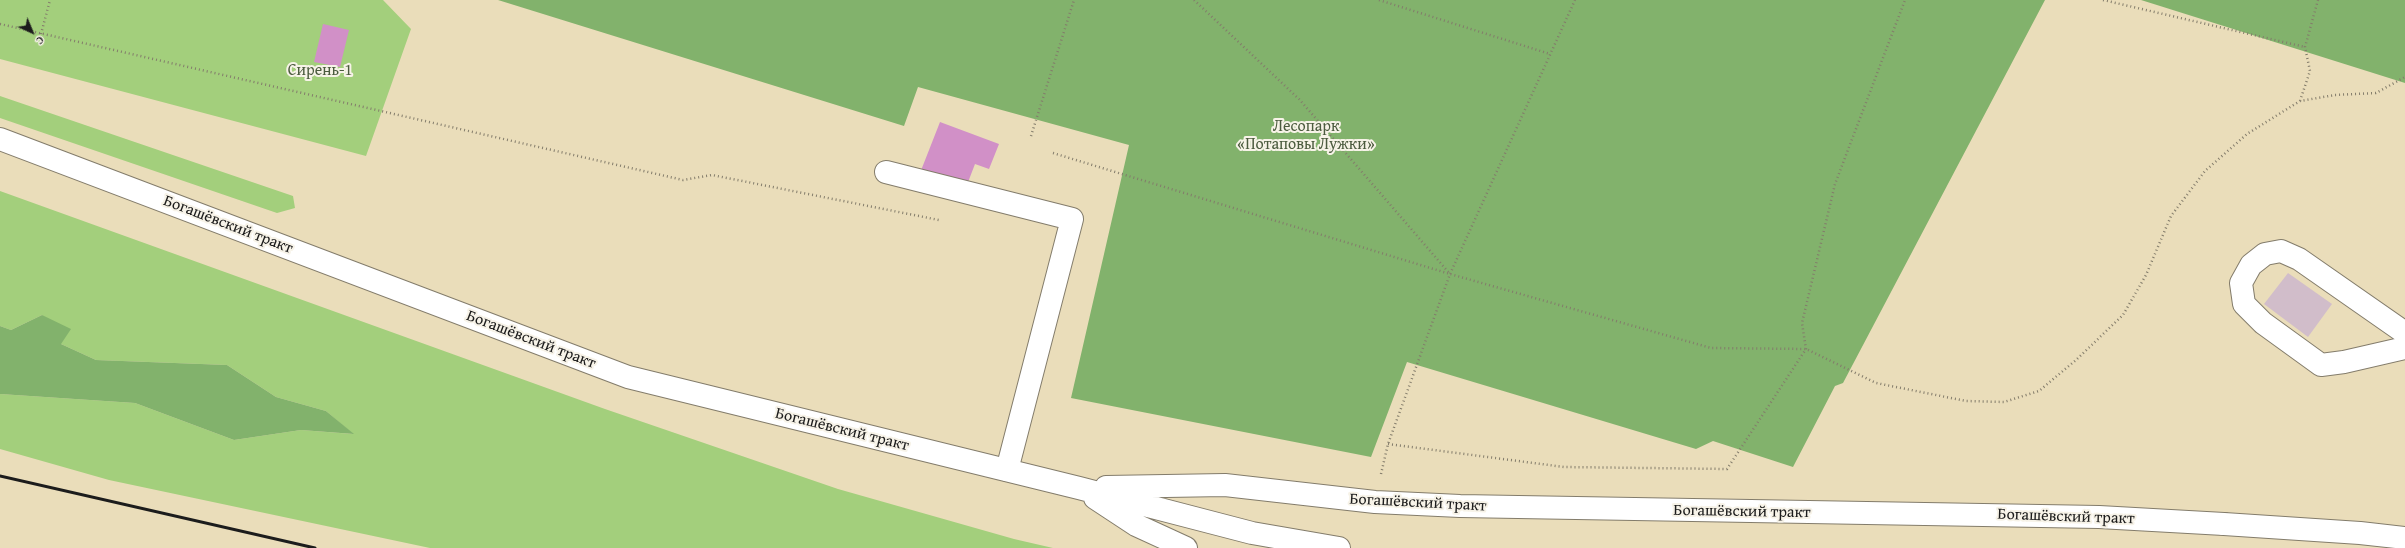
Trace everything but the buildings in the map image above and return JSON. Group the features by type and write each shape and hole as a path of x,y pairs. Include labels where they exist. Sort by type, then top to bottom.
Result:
{"main road":[{"name":"Богашёвский тракт","path":"0,139 628,377 1007,470 1252,533 1339,548"},
{"path":"886,172 1072,219 1007,470"},
{"path":"2405,333 2300,259 2281,251 2264,254 2251,265 2241,283 2244,304 2262,323 2308,358 2321,365 2344,362 2405,348"},
{"name":"Богашёвский тракт","path":"1079,488 1225,485 1375,502 1584,510 2099,517 2360,533 2405,538"},
{"path":"1079,488 1136,525 1186,548"}],"path":[{"path":"41,34 50,0"},
{"path":"1031,136 1074,0"},
{"path":"1194,0 1299,99 1450,274"},
{"path":"1379,0 1550,54"},
{"path":"1375,502 1388,444 1450,274 1575,0"},
{"path":"1388,444 1564,467 1727,469 1806,349 1802,323 1835,184 1905,0"},
{"path":"2103,0 2305,47"},
{"path":"2300,101 2310,71 2305,47 2318,0"},
{"path":"0,24 683,180 712,175 939,220"},
{"path":"1053,153 1450,274 1711,348 1806,349 1876,383 1966,401 2004,402 2039,391 2076,360 2123,315 2146,275 2171,216 2205,171 2246,134 2300,101 2334,95 2376,93 2405,77"}],"shaded area":[{"path":"2288,273 2332,304 2308,337 2264,304"}],"green space":[{"name":"Сирень-1","path":"0,0 383,0 411,29 366,156 0,59"},
{"name":"Лесопарк «Потаповы Лужки»","path":"498,0 2045,0 1843,383 1835,386 1793,467 1713,441 1696,449 1407,362 1371,457 1071,398 1129,145 918,87 904,126"},
{"path":"2141,0 2405,0 2405,83"},
{"path":"0,96 293,196 295,208 277,213 0,118"},
{"path":"0,191 605,409 838,489 1014,539 1053,548 430,548 109,480 0,449 0,394 135,403 234,440 301,430 353,434 326,411 276,397 227,365 96,360 61,344 42,315 11,330 0,326"},
{"path":"42,315 71,329 61,344 96,360 227,365 276,397 326,411 354,434 301,430 234,440 135,403 0,394 0,326 11,330"}],"railway":[{"path":"0,476 315,548"}]}
